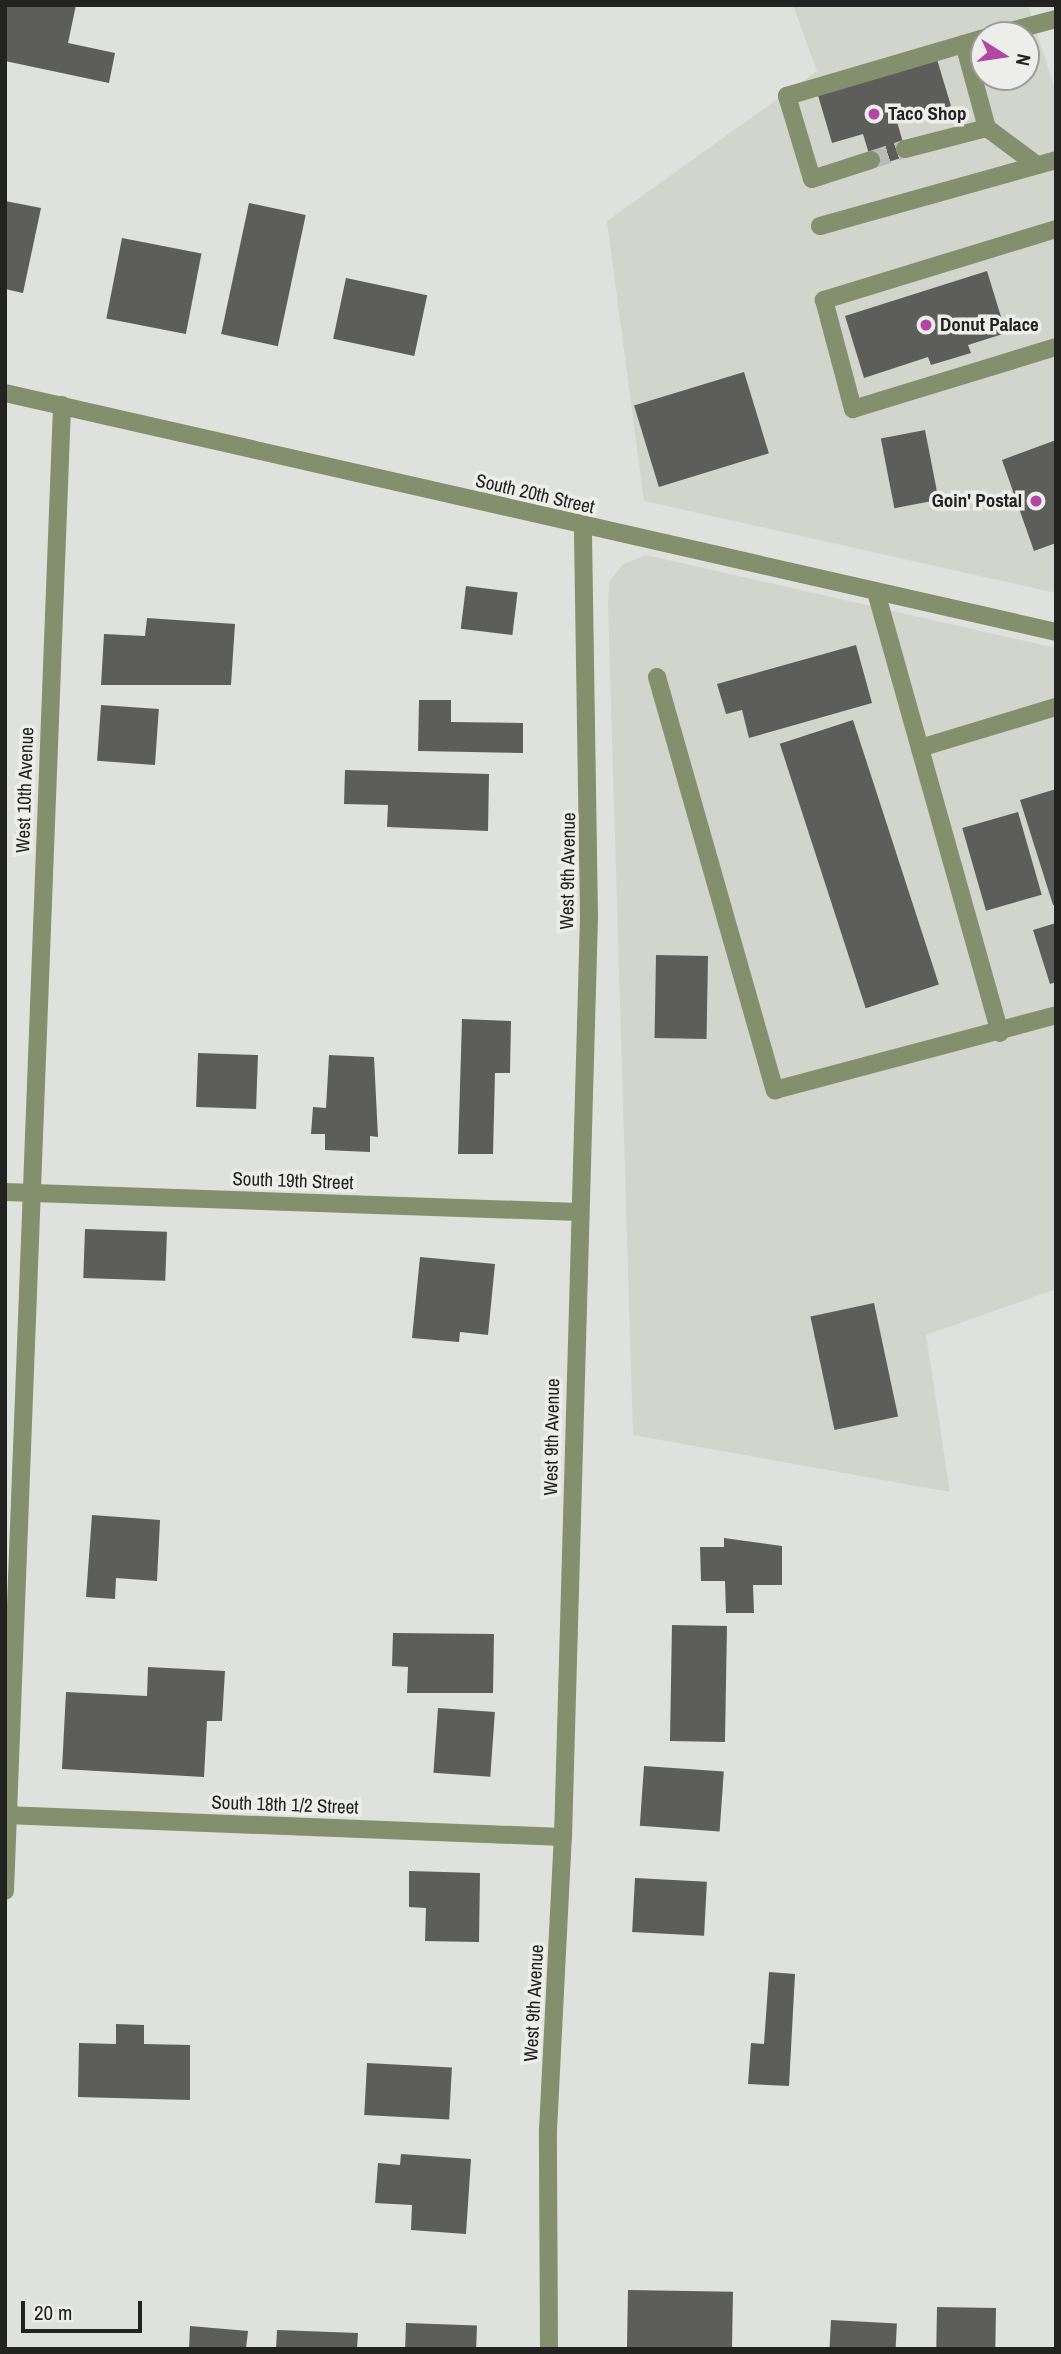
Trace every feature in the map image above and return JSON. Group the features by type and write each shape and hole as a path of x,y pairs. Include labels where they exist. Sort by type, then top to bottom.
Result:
{"street":[{"path":"871,160 812,179 787,96 970,42"},
{"path":"964,44 987,128 1037,165"},
{"path":"905,149 987,128"},
{"path":"820,226 1056,160"},
{"path":"1056,229 824,300 853,409 1056,348"},
{"name":"South 20th Street","path":"5,393 583,527 1056,632"},
{"name":"West 10th Avenue","path":"5,1891 62,405"},
{"name":"West 9th Avenue","path":"549,2349 548,2130 563,1837 590,759 583,527"},
{"path":"876,592 1000,1033"},
{"path":"657,677 775,1090 1000,1033 1056,1015"},
{"path":"920,748 1056,707"},
{"name":"South 19th Street","path":"5,1192 579,1212"},
{"name":"South 18th 1/2 Street","path":"6,1815 563,1837"}],"shaded area":[{"path":"793,5 1028,5 1033,21 970,21 970,91 1040,91 1040,43 1056,93 1056,593 644,501 607,221 817,71"},
{"path":"646,555 1056,648 1056,1289 926,1335 950,1492 633,1435 608,604 609,583 622,565"}],"building":[{"path":"5,5 76,5 68,43 115,53 109,83 5,61"},
{"name":"Taco Shop","path":"936,56 951,106 897,122 907,156 873,167 863,134 832,143 817,92"},
{"path":"5,201 41,208 23,293 5,289"},
{"path":"249,203 306,215 278,346 221,334"},
{"path":"122,238 202,253 186,334 106,318"},
{"name":"Donut Palace","path":"987,271 1006,333 968,345 971,353 931,365 928,357 864,378 845,316"},
{"path":"346,278 427,295 414,356 333,339"},
{"path":"744,372 769,453 659,487 634,406"},
{"path":"925,430 939,500 894,508 881,439"},
{"name":"Goin' Postal","path":"1056,440 1056,543 1034,551 1002,460"},
{"path":"466,586 518,592 512,635 461,629"},
{"path":"147,618 235,624 231,685 101,685 104,634 145,636"},
{"path":"856,645 872,703 749,738 742,710 726,714 717,684"},
{"path":"419,700 451,700 451,722 523,723 523,753 418,751"},
{"path":"101,705 159,709 155,765 97,761"},
{"path":"853,720 939,984 866,1008 780,744"},
{"path":"345,770 489,774 488,831 387,827 388,805 344,804"},
{"path":"1056,789 1056,904 1053,905 1020,800"},
{"path":"1018,812 1042,895 986,911 962,828"},
{"path":"1056,923 1056,982 1050,984 1033,930"},
{"path":"656,955 708,956 707,1039 655,1038"},
{"path":"462,1019 511,1021 510,1073 495,1073 493,1154 458,1154"},
{"path":"198,1053 258,1055 256,1109 196,1107"},
{"path":"329,1055 374,1057 378,1137 370,1136 370,1152 325,1150 325,1134 311,1134 313,1107 326,1108"},
{"path":"85,1229 167,1232 165,1281 83,1278"},
{"path":"420,1257 495,1264 488,1335 460,1332 459,1342 412,1338"},
{"path":"874,1303 898,1416 835,1430 810,1317"},
{"path":"92,1515 160,1520 157,1581 116,1578 115,1599 86,1597"},
{"path":"724,1538 782,1546 782,1585 753,1585 754,1613 726,1613 725,1581 701,1581 700,1547 724,1547"},
{"path":"672,1625 727,1626 725,1742 670,1741"},
{"path":"393,1633 494,1634 493,1693 407,1693 408,1667 392,1666"},
{"path":"148,1667 225,1671 222,1721 207,1721 204,1777 62,1769 66,1692 147,1696"},
{"path":"438,1708 495,1712 490,1777 433,1773"},
{"path":"644,1766 724,1772 720,1831 640,1826"},
{"path":"409,1871 480,1873 479,1942 425,1941 426,1908 409,1907"},
{"path":"635,1878 707,1882 704,1936 632,1932"},
{"path":"769,1972 795,1974 789,2086 748,2084 751,2043 764,2044"},
{"path":"116,2024 144,2025 144,2044 190,2045 190,2100 78,2097 79,2043 116,2044"},
{"path":"367,2063 452,2067 449,2119 364,2115"},
{"path":"401,2154 471,2159 466,2234 411,2230 412,2205 375,2203 378,2163 400,2165"},
{"path":"628,2290 733,2292 732,2349 627,2349"},
{"path":"937,2307 996,2308 995,2349 936,2349"},
{"path":"831,2320 897,2323 896,2349 829,2349"},
{"path":"406,2323 477,2325 476,2349 405,2349"},
{"path":"190,2326 248,2331 246,2349 189,2349"},
{"path":"277,2330 358,2333 357,2349 276,2349"}],"tunnel":[{"path":"871,160 905,149"}],"place":[{"name":"Taco Shop","path":"874,114"},
{"name":"Donut Palace","path":"926,325"},
{"name":"Goin' Postal","path":"1036,501"}]}
